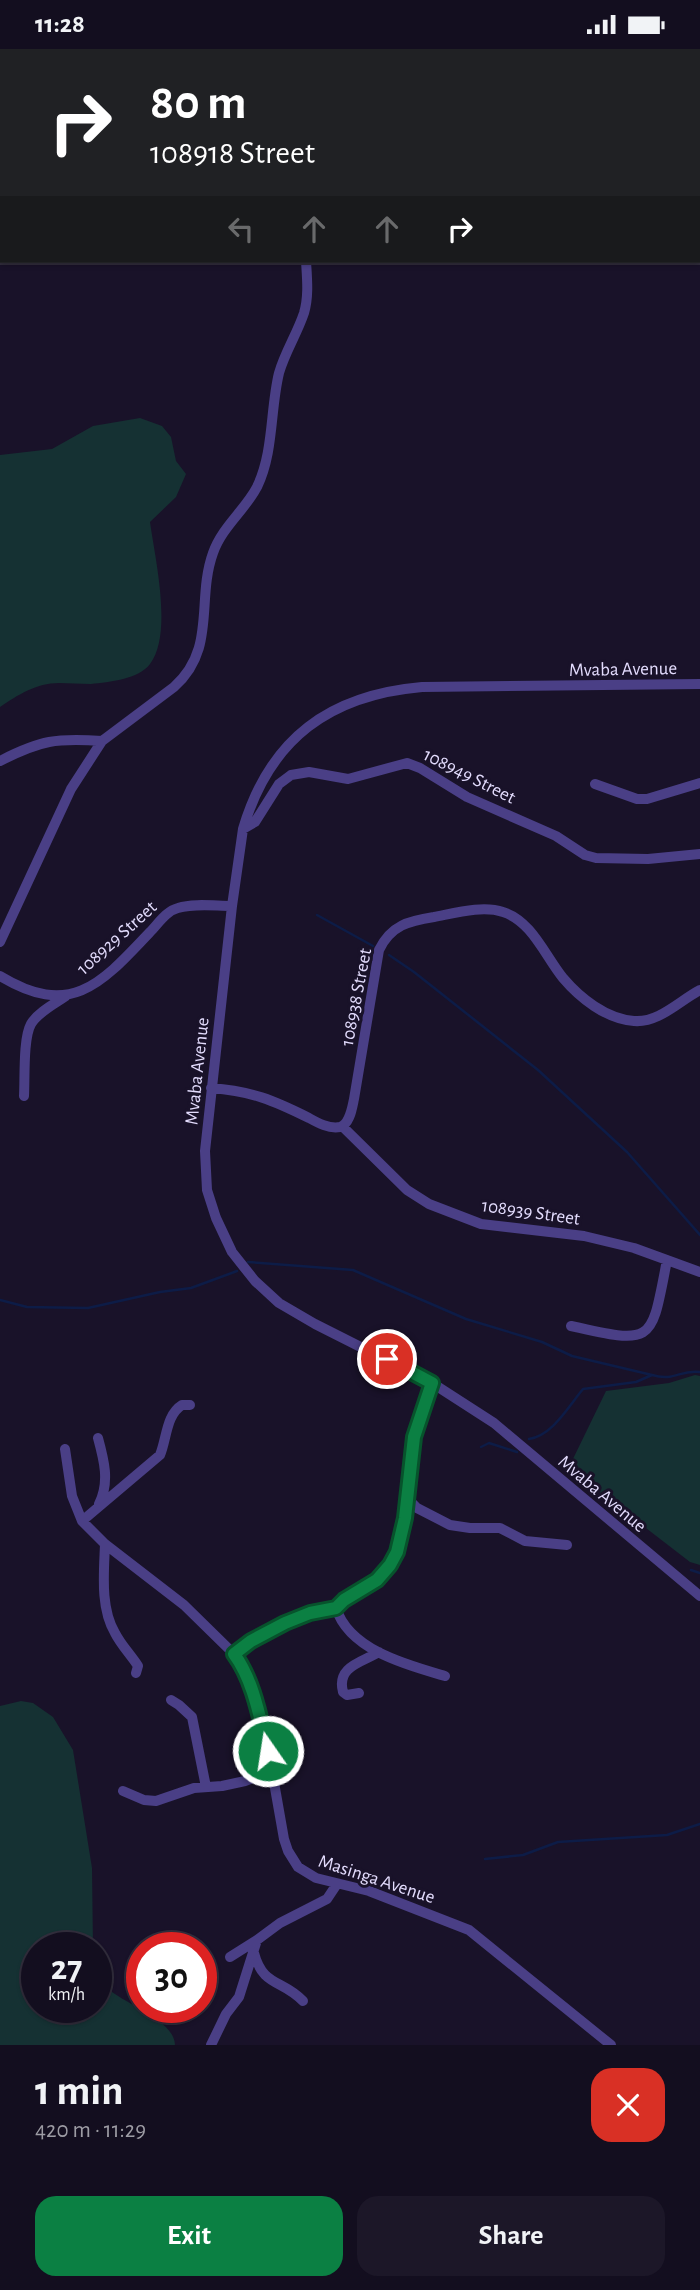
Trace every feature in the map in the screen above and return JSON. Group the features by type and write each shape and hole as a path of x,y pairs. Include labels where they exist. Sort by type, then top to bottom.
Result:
{"street":[{"path":"0,942 71,789 102,741 174,687 185,677 193,661 204,629 206,589 212,554 232,520 250,498 263,471 280,371 304,311 308,286 306,263"},
{"name":"Mvaba Avenue","path":"700,684 422,687 370,695 319,717 288,745 263,779 243,829 205,1151 206,1181 222,1234 244,1268 268,1294 296,1314 432,1383 494,1423 700,1596"},
{"path":"0,761 30,745 50,741 102,741"},
{"name":"108949 Street","path":"243,829 255,821 282,781 295,773 309,772 348,779 407,763 467,797 556,836 578,852 589,856 648,859 700,854"},
{"path":"595,784 637,799 647,799 700,783"},
{"name":"108929 Street","path":"0,976 39,994 66,995 96,984 171,911 189,906 232,907"},
{"name":"108938 Street","path":"342,1126 350,1116 354,1099 379,950 387,934 401,924 462,912 505,912 529,932 562,977 576,991 600,1009 623,1019 646,1021 657,1017 700,990"},
{"name":"108929 Street","path":"24,1096 29,1028 66,995"},
{"path":"211,1088 269,1098 320,1124 342,1126"},
{"name":"108939 Street","path":"342,1126 407,1190 429,1204 481,1224 584,1236 634,1248 700,1272"},
{"path":"571,1326 626,1337 645,1332 652,1325 659,1307 667,1260"},
{"path":"234,1654 251,1641 285,1623 310,1613 336,1608 377,1580 390,1565 401,1536 408,1499 414,1437 432,1383"},
{"path":"82,1521 160,1455 172,1415 182,1405 190,1405"},
{"path":"97,1508 104,1496 106,1477 98,1438"},
{"name":"Masinga Avenue","path":"65,1449 72,1496 82,1521 105,1544 184,1605 234,1654 247,1676 272,1771 284,1839 292,1859 305,1873 369,1891 469,1930 611,2045"},
{"path":"408,1499 416,1508 450,1525 500,1528 525,1541 567,1545"},
{"path":"105,1544 104,1587 110,1622 114,1633 138,1666 136,1673"},
{"path":"336,1608 344,1626 379,1652 445,1676"},
{"path":"359,1693 347,1695 344,1692 344,1674 353,1664 379,1652"},
{"path":"171,1700 192,1717 206,1787"},
{"path":"123,1791 144,1800 156,1801 194,1788 234,1784 272,1771"},
{"path":"230,1957 280,1923 327,1899 337,1884"},
{"path":"211,2045 226,2014 239,1997 257,1940"},
{"path":"254,1952 263,1975 295,1992 303,2001"}],"green space":[{"path":"140,418 162,426 171,437 176,461 186,474 176,497 150,522 160,595 157,651 145,669 131,676 91,684 43,685 0,707 0,455 52,449 93,426"},
{"path":"700,1376 700,1565 690,1562 581,1478 571,1463 606,1391 669,1383"},
{"path":"21,1701 33,1703 53,1717 73,1750 92,1868 93,1932 21,1932 21,2023 112,2023 112,1992 126,2001 126,2023 161,2023 172,2036 175,2045 0,2045 0,1706"}],"waterway":[{"path":"317,915 373,946"},
{"path":"389,955 538,1070 627,1152 700,1235"},
{"path":"248,1262 353,1270 466,1319 542,1342 572,1356 652,1375"},
{"path":"0,1300 27,1307 88,1308 191,1288 237,1271"},
{"path":"529,1439 553,1426 583,1389 636,1382 652,1375 666,1377 700,1372"},
{"path":"481,1447 489,1443 517,1452"},
{"path":"691,1570 700,1573"},
{"path":"485,1859 523,1855 558,1842 667,1835 700,1824"}],"route":[{"path":"268,1751 247,1676 234,1654 264,1633 285,1623 310,1613 336,1608 377,1580 397,1552 408,1499 414,1437 432,1383 387,1359"}]}
